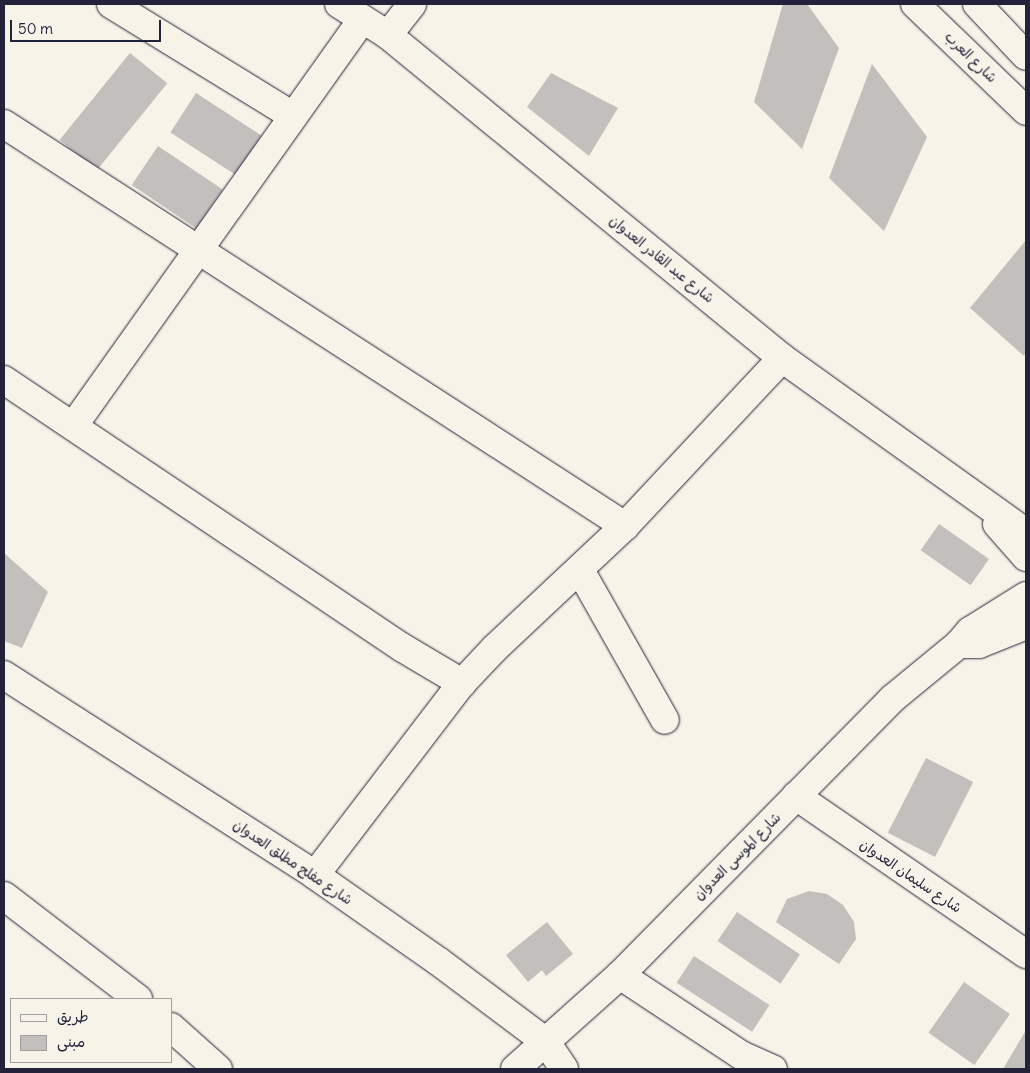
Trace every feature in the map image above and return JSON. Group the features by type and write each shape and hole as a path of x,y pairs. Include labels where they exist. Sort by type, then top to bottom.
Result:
{"street":[{"path":"111,4 293,116"},
{"name":"شارع عبد القادر العدوان","path":"339,4 388,35 782,358 1026,533"},
{"path":"388,35 412,4"},
{"name":"شارع العرب","path":"915,4 1026,111"},
{"path":"977,4 1026,56"},
{"path":"74,425 363,19"},
{"path":"4,124 625,526"},
{"path":"315,875 462,683 532,612 580,570 625,526 782,358"},
{"path":"4,380 74,425 403,648 462,683"},
{"name":"شارع عبد القادر العدوان","path":"990,509 997,524 1026,556"},
{"path":"580,570 666,720"},
{"name":"شارع الموسى العدوان","path":"515,1069 620,975 892,699 959,644 970,631 1026,596"},
{"path":"959,644 979,644 1026,625"},
{"name":"شارع مفلح مطلق العدوان","path":"4,676 315,875 438,961 546,1042 564,1069"},
{"name":"شارع سليمان العدوان","path":"796,796 1026,954"},
{"path":"4,896 137,998"},
{"path":"620,975 741,1055 773,1069"},
{"path":"172,1027 218,1069"}],"building":[{"path":"783,4 807,4 839,48 802,149 754,102"},
{"path":"130,53 167,83 97,170 60,140"},
{"path":"872,64 927,137 884,231 829,178"},
{"path":"551,73 618,108 589,156 527,107"},
{"path":"196,93 261,135 236,175 170,132"},
{"path":"158,146 223,190 196,229 132,185"},
{"path":"1026,240 1026,353 1024,356 970,308"},
{"path":"939,524 989,559 971,585 921,550"},
{"path":"4,553 48,592 22,648 4,641"},
{"path":"926,758 973,782 935,857 888,833"},
{"path":"809,891 827,894 843,905 854,922 856,939 839,964 776,922 787,899"},
{"path":"737,912 800,954 780,984 717,941"},
{"path":"547,922 573,954 546,976 542,970 528,982 506,955"},
{"path":"694,956 769,1005 752,1032 677,983"},
{"path":"964,982 1010,1014 974,1065 928,1033"},
{"path":"1026,1030 1026,1069 1003,1069"}]}
